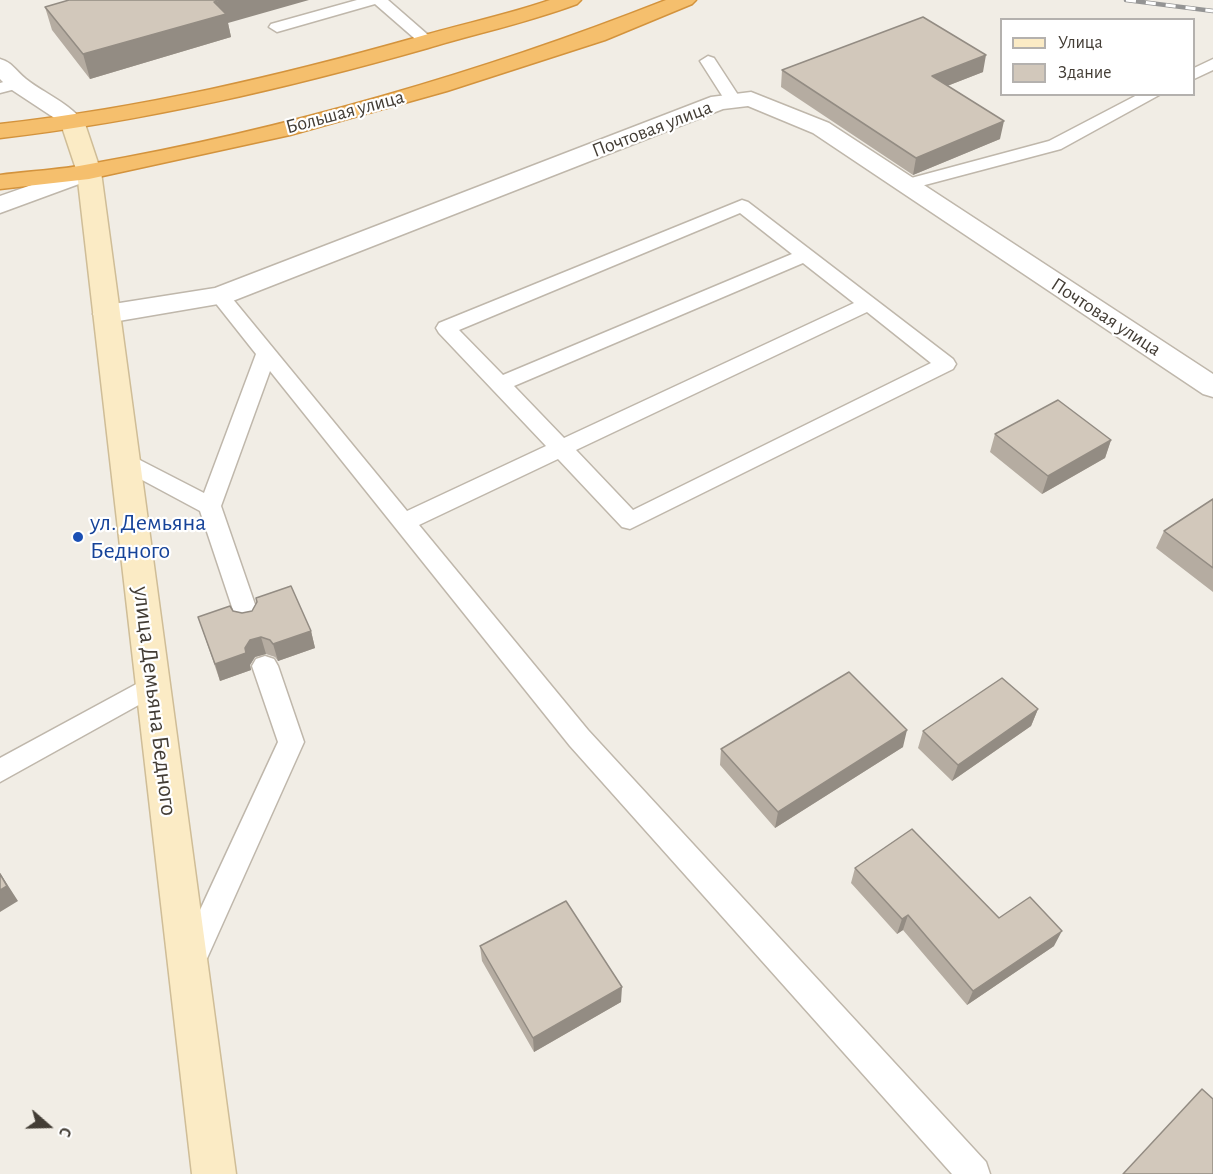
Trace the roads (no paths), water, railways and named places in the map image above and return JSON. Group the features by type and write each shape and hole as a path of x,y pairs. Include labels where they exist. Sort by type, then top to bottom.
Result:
{"highway":[{"name":"Большая улица","path":"0,131 73,124 277,82 570,0"},
{"name":"Большая улица","path":"89,172 282,130 440,86 597,35 685,0"},
{"path":"0,182 89,172"}],"main road":[{"name":"улица Демьяна Бедного","path":"73,124 89,172 214,1174"}],"street":[{"path":"0,66 8,86 64,114 73,124"},
{"name":"Почтовая улица","path":"107,314 220,296 708,107 751,99 821,129 1213,387"},
{"name":"Большая улица","path":"0,205 89,172"}],"lane":[{"path":"277,27 374,0"},
{"path":"379,0 427,41"},
{"path":"708,60 734,101"},
{"path":"1195,73 1213,64"},
{"path":"906,185 1055,145 1149,96"},
{"path":"742,206 806,255 946,364 630,521 446,328 742,206"},
{"path":"500,384 806,255"},
{"path":"220,296 579,738 974,1174"},
{"path":"404,522 868,303"},
{"path":"249,619 210,506 266,354"},
{"path":"126,462 210,506"},
{"path":"188,969 291,742 265,666"},
{"path":"0,771 153,685"}],"railway":[{"path":"1126,0 1213,11"}],"place":[{"name":"ул. Демьяна Бедного","path":"78,537"}]}
